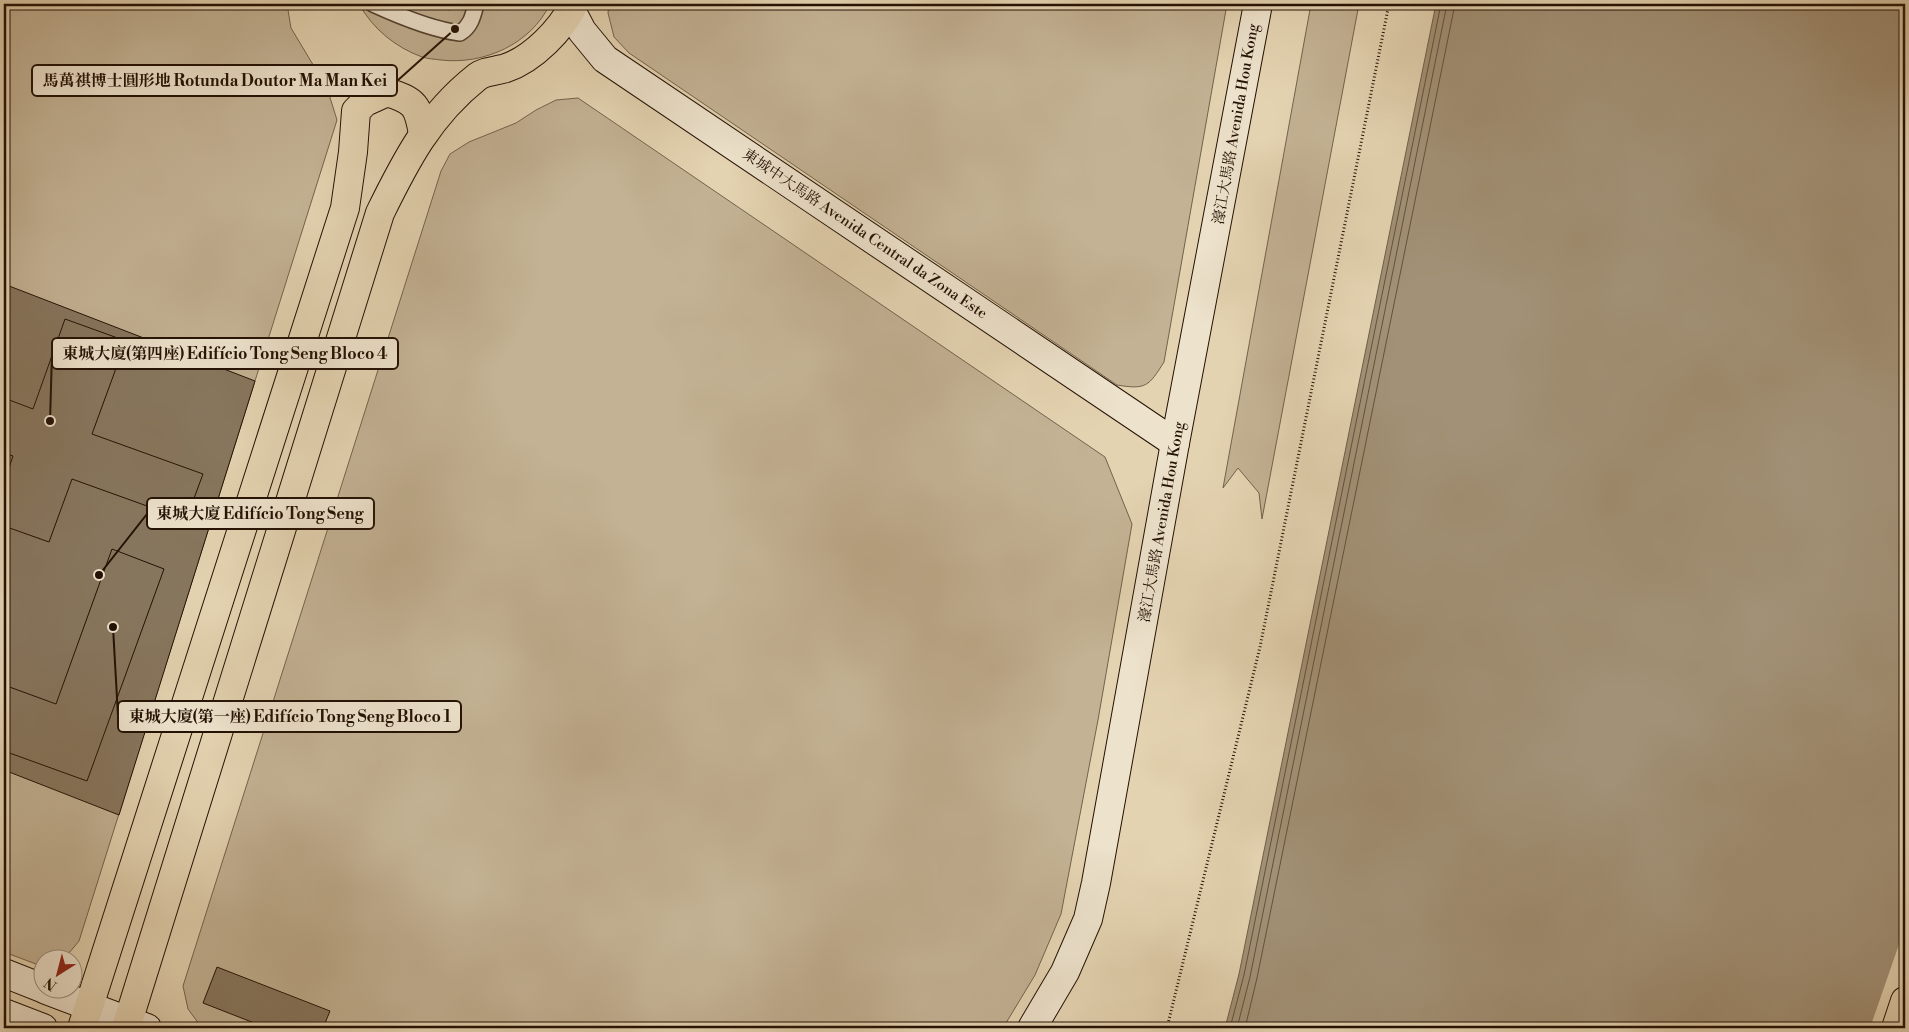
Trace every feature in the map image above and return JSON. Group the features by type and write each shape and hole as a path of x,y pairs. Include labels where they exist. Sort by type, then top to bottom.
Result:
{"main road":[{"name":"濠江大馬路 Avenida Hou Kong","path":"1032,1028 1065,972 1088,918 1096,883 1175,443 1258,4"},
{"name":"東城中大馬路 Avenida Central da Zona Este","path":"572,7 582,31 604,59 1175,443"},
{"path":"61,1000 86,1017 134,1026 380,213 405,162 439,113 479,75 506,68 525,60 544,44 572,7"},
{"path":"86,1017 345,208 353,152 356,110 365,102 387,92 405,98 419,111 423,134"},
{"path":"4,973 32,984"},
{"path":"1896,1028 1905,1001"},
{"path":"4,1014 43,1028"}],"lane":[{"path":"373,4 436,27 460,33 471,22 476,4"}],"path":[{"path":"1167,1028 1260,648 1389,4"}],"shaded area":[{"path":"4,4 287,4 291,28 327,88 337,120 79,941 72,950 32,950 32,962 4,952"},
{"path":"359,4 550,4 542,18 518,41 489,55 457,61 424,58 403,48 378,29"},
{"path":"609,4 1227,4 1164,362 1159,370 1150,381 1141,386 1117,385 629,53 614,37 608,13"},
{"path":"1311,4 1359,4 1262,519 1259,493 1238,468 1223,488"},
{"path":"578,98 1105,457 1132,524 1098,720 1061,914 1035,975 1003,1028 202,1028 188,1009 183,986 441,171 450,154 469,142 516,123 556,100"}],"water":[{"path":"1436,4 1905,4 1905,1028 1225,1028 1239,974"}],"pier":[{"path":"1905,927 1905,1028 1870,1028"}],"building":[{"path":"430,4 451,4 450,10"},
{"path":"4,284 255,381 119,815 4,770"},
{"path":"65,319 126,341 92,434 203,474 186,520 72,479 49,542 4,526 4,483 13,456 4,453 4,398 33,409"},
{"path":"112,549 164,569 87,781 4,751 4,685 56,704"},
{"path":"217,967 330,1011 323,1028 267,1028 203,1003"}],"place":[{"name":"馬萬祺博士圓形地 Rotunda Doutor Ma Man Kei","path":"455,29"},
{"name":"東城大廈(第四座) Edifício Tong Seng Bloco 4","path":"50,421"},
{"name":"東城大廈 Edifício Tong Seng","path":"99,575"},
{"name":"東城大廈(第一座) Edifício Tong Seng Bloco 1","path":"113,627"}]}
